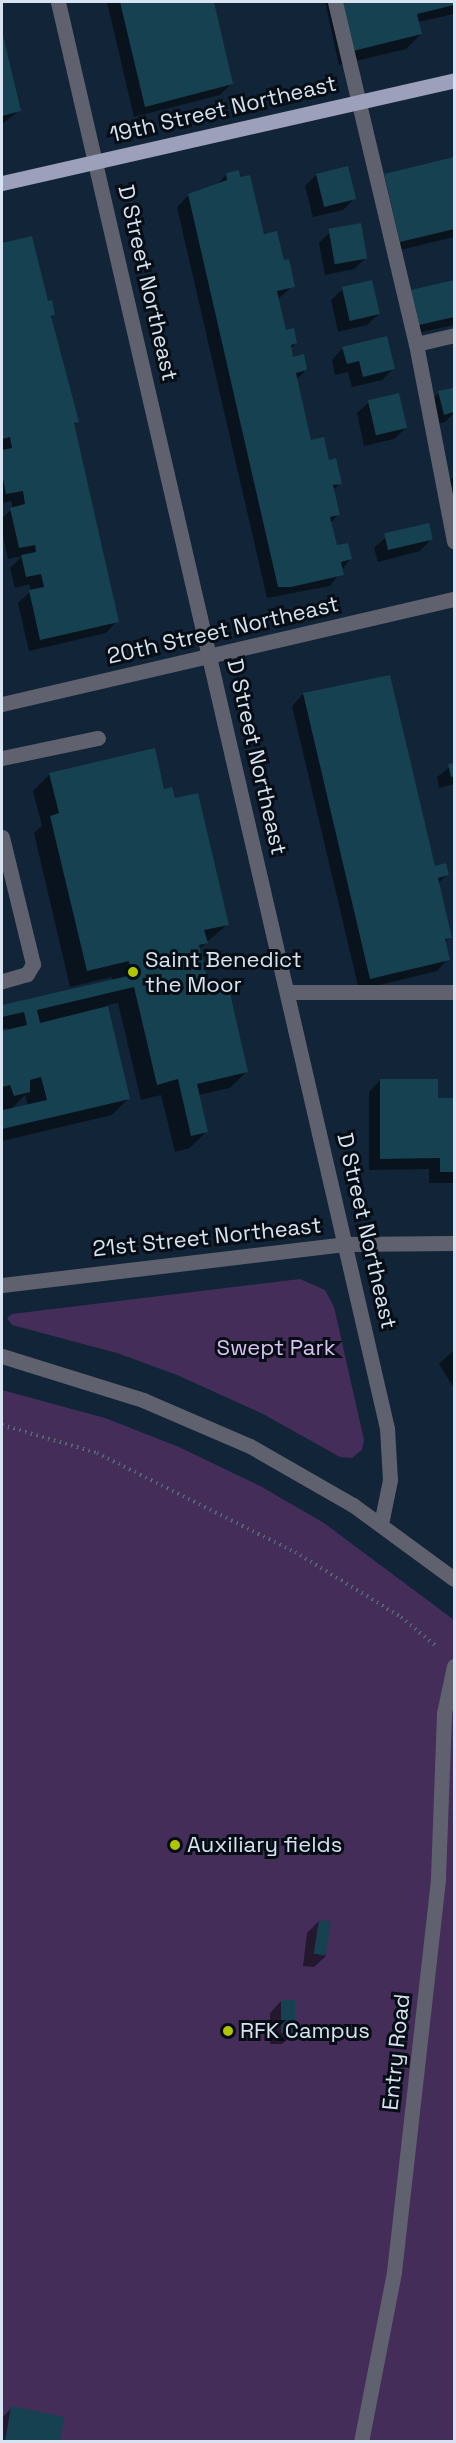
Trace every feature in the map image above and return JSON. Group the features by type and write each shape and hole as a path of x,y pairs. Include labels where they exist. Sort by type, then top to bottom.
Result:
{"main road":[{"name":"19th Street Northeast","path":"2,183 454,80"}],"street":[{"name":"D Street Northeast","path":"58,2 289,992 390,1443 390,1480 381,1524"},
{"path":"335,2 356,103 416,344 454,541"},
{"path":"416,344 454,335"},
{"name":"20th Street Northeast","path":"2,704 454,599"},
{"path":"2,758 98,738"},
{"path":"2,837 33,964 27,974 2,981"},
{"path":"289,992 454,992"},
{"name":"21st Street Northeast","path":"2,1286 347,1244 454,1243"},
{"path":"2,1356 94,1383 191,1419 287,1466 381,1524 454,1579"},
{"name":"Entry Road","path":"361,2442 394,2272 438,1878 444,1713 450,1660"}],"path":[{"path":"2,1425 97,1453 295,1552 401,1617 450,1660"}],"green space":[{"name":"Swept Park","path":"300,1279 325,1290 334,1307 364,1440 362,1450 352,1458 340,1457 263,1414 177,1375 117,1353 12,1325 7,1318 12,1314"},
{"name":"RFK Campus","path":"2,1390 105,1418 179,1447 262,1487 324,1523 454,1620 454,2441 2,2442"}],"building":[{"path":"120,2 214,2 233,84 145,107"},
{"path":"342,2 454,2 454,5 417,14 422,34 353,51"},
{"path":"2,31 21,111 2,116"},
{"path":"454,157 454,229 400,242 384,174"},
{"path":"348,166 356,199 324,207 316,174"},
{"path":"239,170 240,177 250,175 264,234 277,231 284,260 289,259 295,287 277,291 286,330 294,328 297,343 291,345 293,357 304,354 307,370 296,373 311,440 324,437 329,460 336,458 342,484 333,485 340,515 330,517 337,545 348,543 352,559 341,562 344,575 291,587 278,587 188,194 227,180 226,173"},
{"path":"361,223 367,258 335,264 329,229"},
{"path":"32,236 48,301 52,300 55,315 51,316 79,422 74,423 119,622 40,640 29,590 44,587 41,574 26,577 21,555 36,552 35,545 19,548 10,508 25,504 23,491 6,494 2,474 2,450 12,448 10,437 2,439 2,243"},
{"path":"372,280 380,314 350,321 342,287"},
{"path":"454,280 454,317 419,325 411,290"},
{"path":"387,336 395,369 363,377 359,361 347,364 342,347"},
{"path":"453,388 454,412 444,415 438,391"},
{"path":"399,393 407,428 376,435 368,400"},
{"path":"429,523 433,540 388,550 384,533"},
{"path":"390,675 435,866 446,863 449,875 438,878 452,938 445,939 450,960 370,979 303,693"},
{"path":"155,748 164,789 172,787 175,798 198,793 229,925 204,930 208,943 199,945 209,984 227,980 248,1072 197,1084 208,1132 191,1136 178,1079 157,1085 134,987 37,1010 40,1023 108,1006 130,1099 2,1129 2,1106 3,1110 47,1100 41,1077 30,1080 30,1092 14,1096 10,1085 2,1087 2,1031 27,1025 24,1012 2,1017 2,1005 132,975 129,961 87,971 50,816 59,813 49,773"},
{"path":"454,763 454,776 451,777 448,764"},
{"path":"380,1079 438,1079 438,1098 454,1098 454,1172 440,1172 440,1158 380,1159"},
{"path":"319,1920 331,1922 326,1955 314,1954"},
{"path":"281,2000 295,2000 295,2033 281,2033"},
{"path":"11,2406 64,2417 60,2442 5,2442"}],"place":[{"name":"Saint Benedict the Moor","path":"133,972"},
{"name":"Auxiliary fields","path":"175,1845"},
{"name":"RFK Campus","path":"228,2031"}]}
